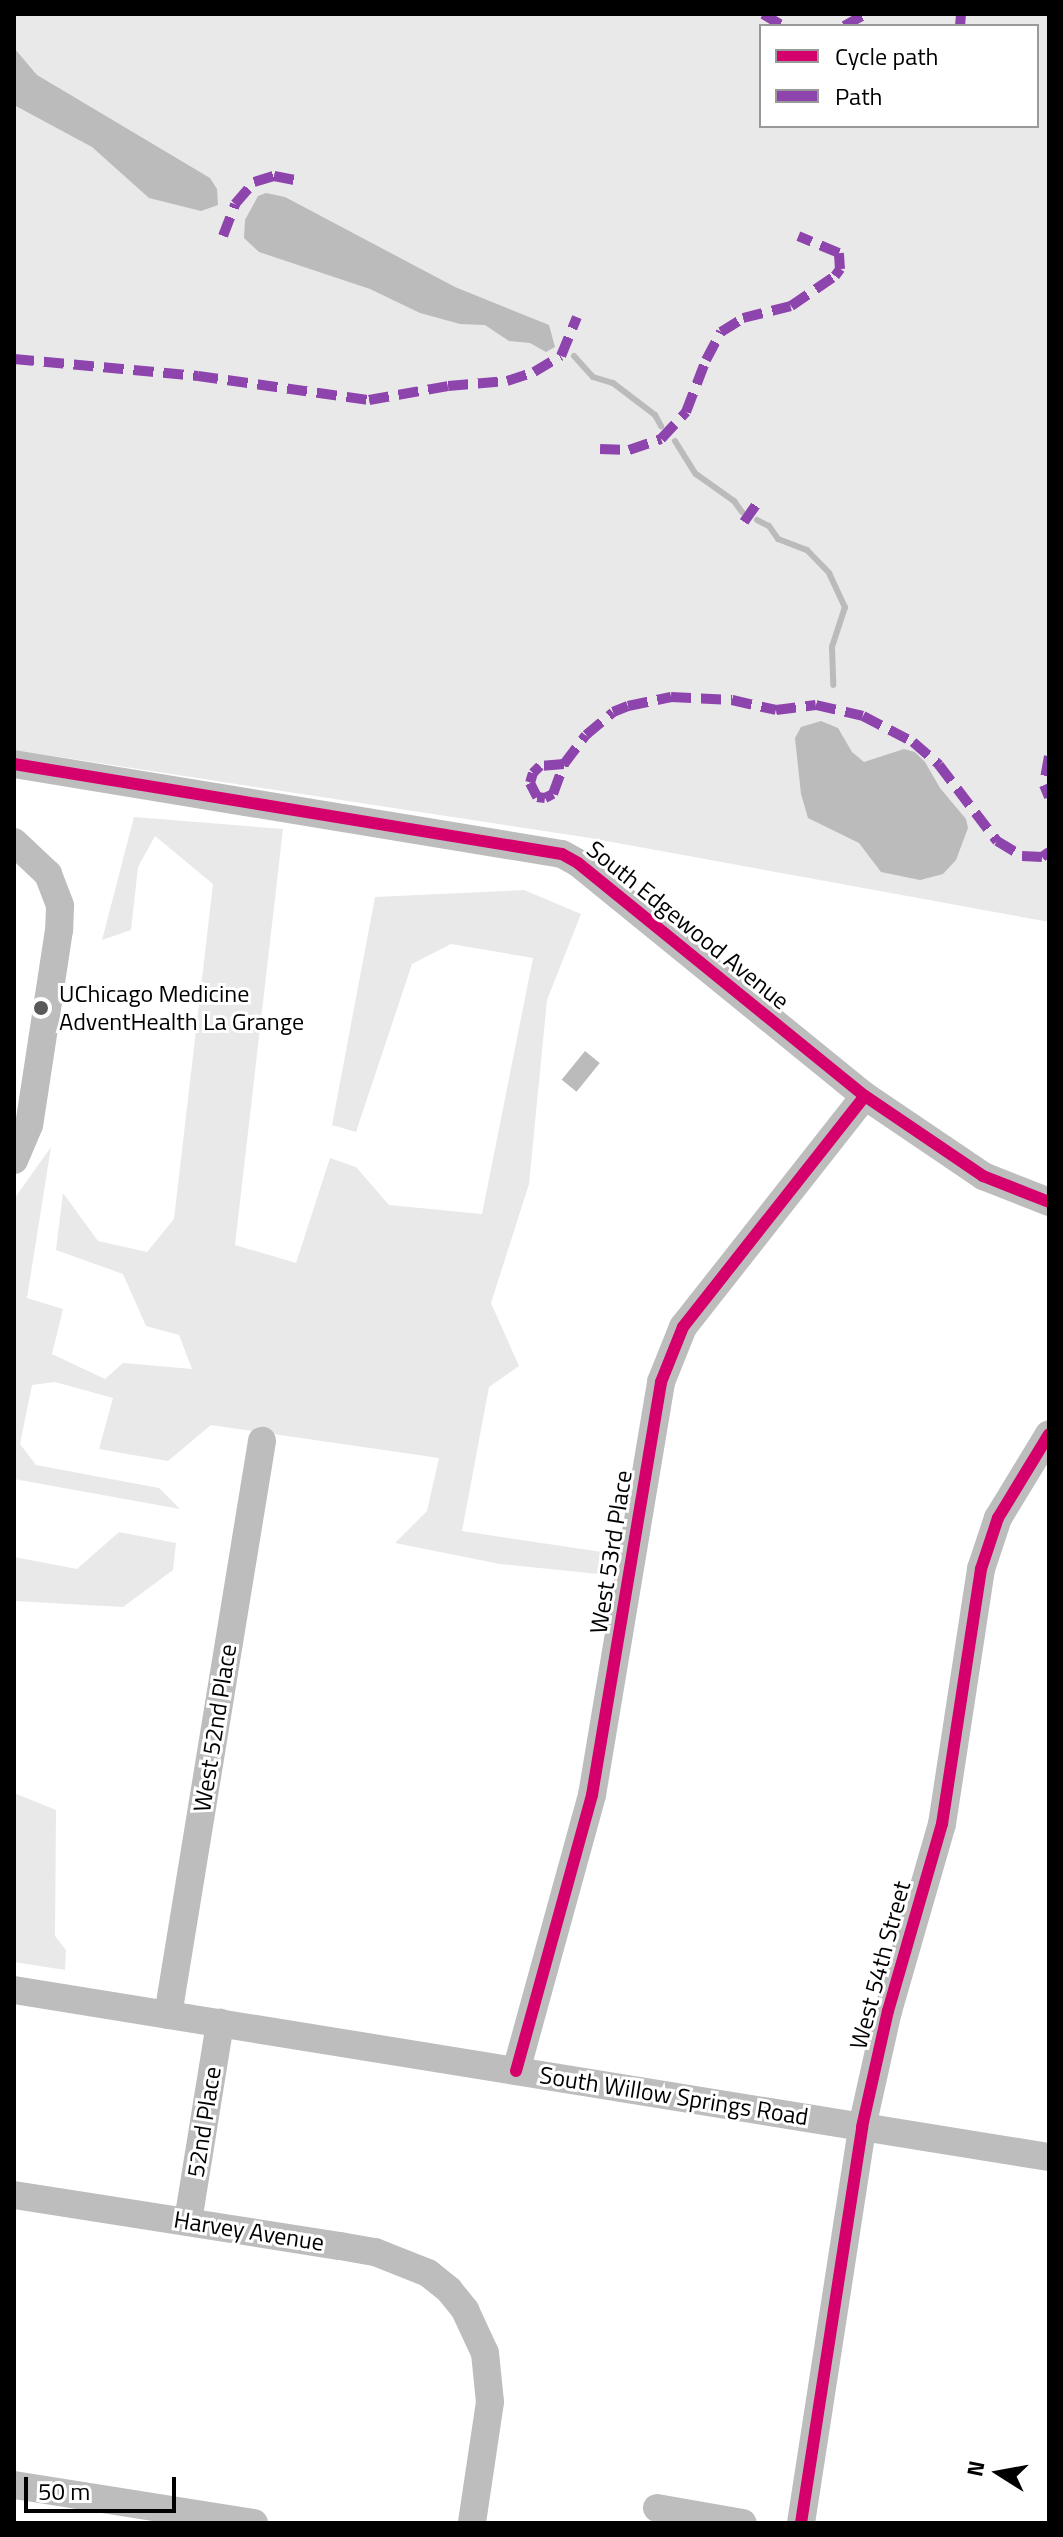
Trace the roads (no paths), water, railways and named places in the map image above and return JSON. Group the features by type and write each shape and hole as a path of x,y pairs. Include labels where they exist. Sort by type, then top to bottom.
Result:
{"street":[{"name":"South Edgewood Avenue","path":"14,764 562,854 578,863 865,1096 983,1176 1049,1202"},
{"path":"14,842 48,874 60,906 29,1125 14,1160"},
{"name":"West 53rd Place","path":"516,2071 592,1795 661,1382 683,1327 865,1096"},
{"name":"West 54th Street","path":"801,2523 862,2127 888,2011 942,1824 981,1569 998,1518 1049,1434"},
{"name":"West 52nd Place","path":"168,2015 262,1441"},
{"name":"South Willow Springs Road","path":"14,1990 1049,2157"},
{"name":"52nd Place","path":"188,2221 220,2023"},
{"name":"Harvey Avenue","path":"14,2195 188,2221 388,2257 428,2273 449,2290 465,2310 485,2353 490,2402 472,2523"},
{"path":"14,2485 254,2523"},
{"path":"657,2508 743,2523"}],"waterway":[{"path":"574,356 593,377 613,383 655,415 661,426"},
{"path":"675,441 696,474 734,501 742,512"},
{"path":"757,520 769,526 778,539 807,550 829,573 845,607 832,647 833,685"}],"place":[{"name":"UChicago Medicine AdventHealth La Grange","path":"41,1008"}]}
